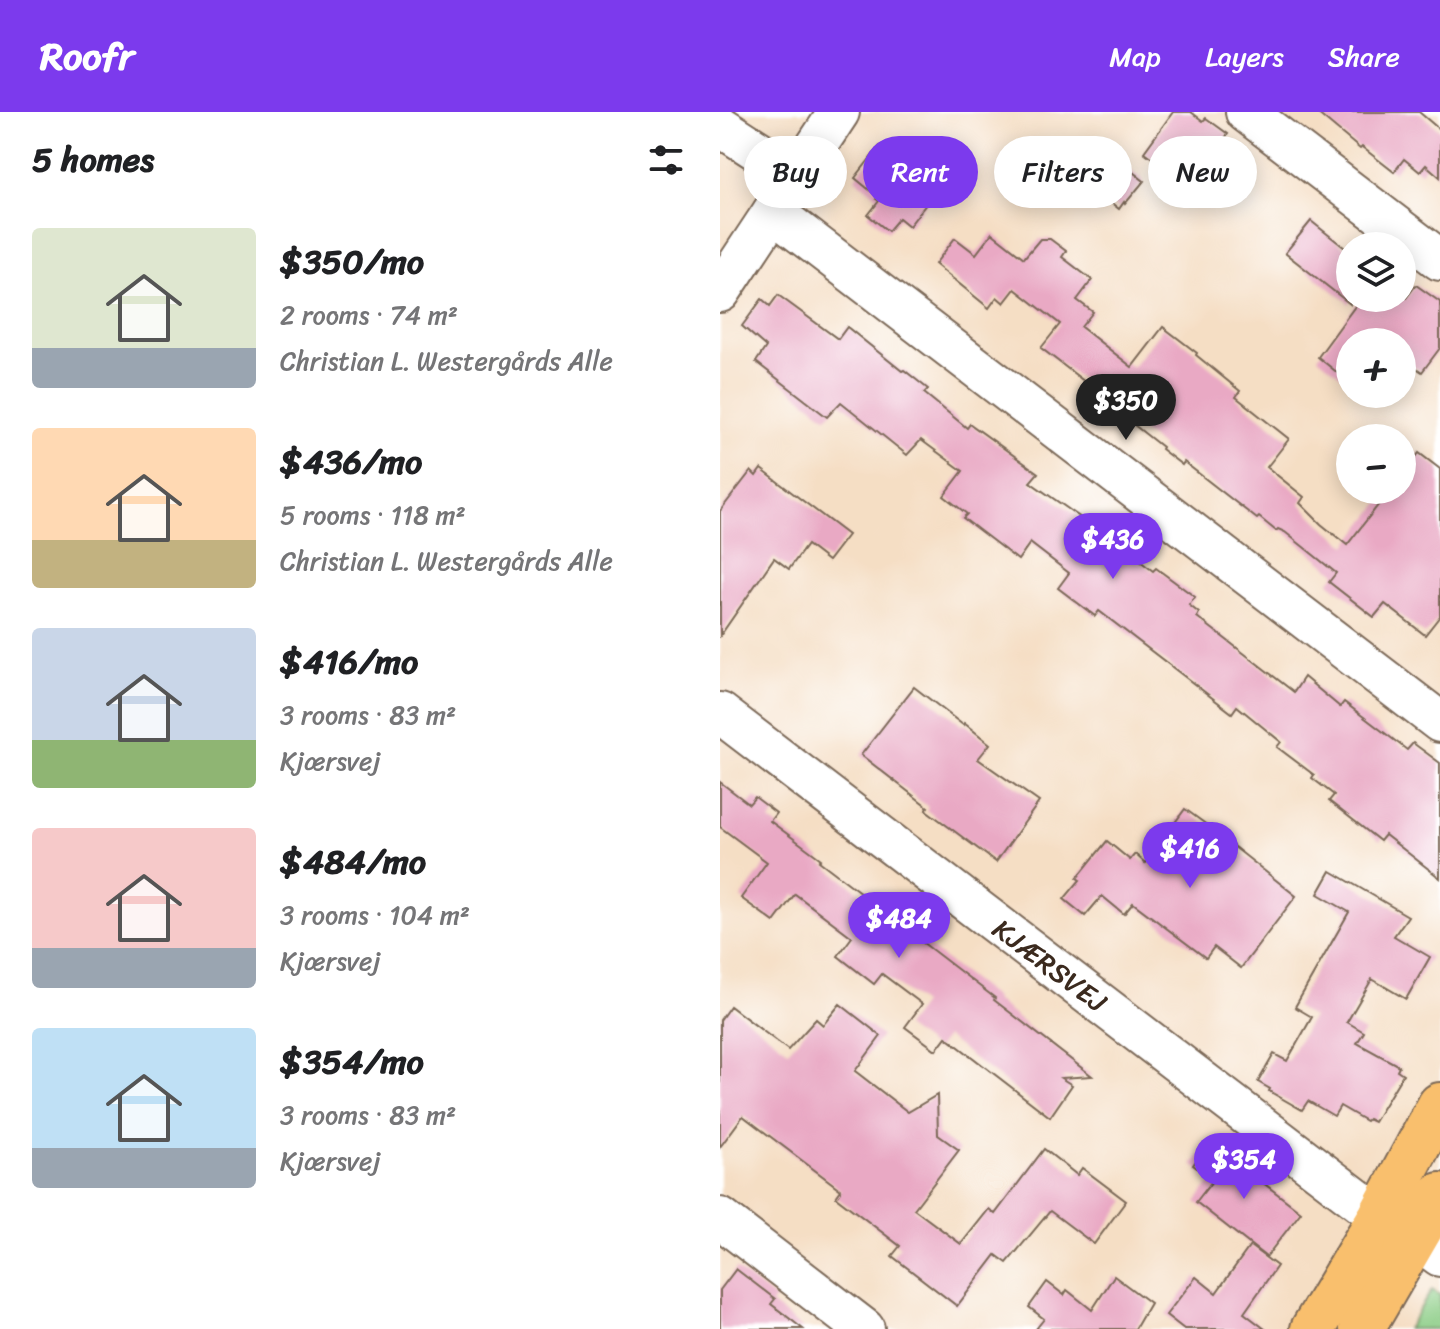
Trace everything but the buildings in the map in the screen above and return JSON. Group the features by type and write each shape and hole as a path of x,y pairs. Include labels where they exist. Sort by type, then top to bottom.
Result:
{"main road":[{"path":"1313,1329 1412,1237 1440,1105"},
{"path":"1362,1329 1412,1237 1440,1195"}],"street":[{"path":"823,136 839,112"},
{"path":"1246,112 1440,260"},
{"path":"720,126 744,142"},
{"path":"720,292 731,253 776,208"},
{"path":"773,212 1440,722"},
{"name":"KJÆRSVEJ","path":"720,713 1412,1237"},
{"path":"720,1218 864,1329"}],"green space":[{"path":"1432,1290 1440,1295 1440,1329 1407,1329"}]}
